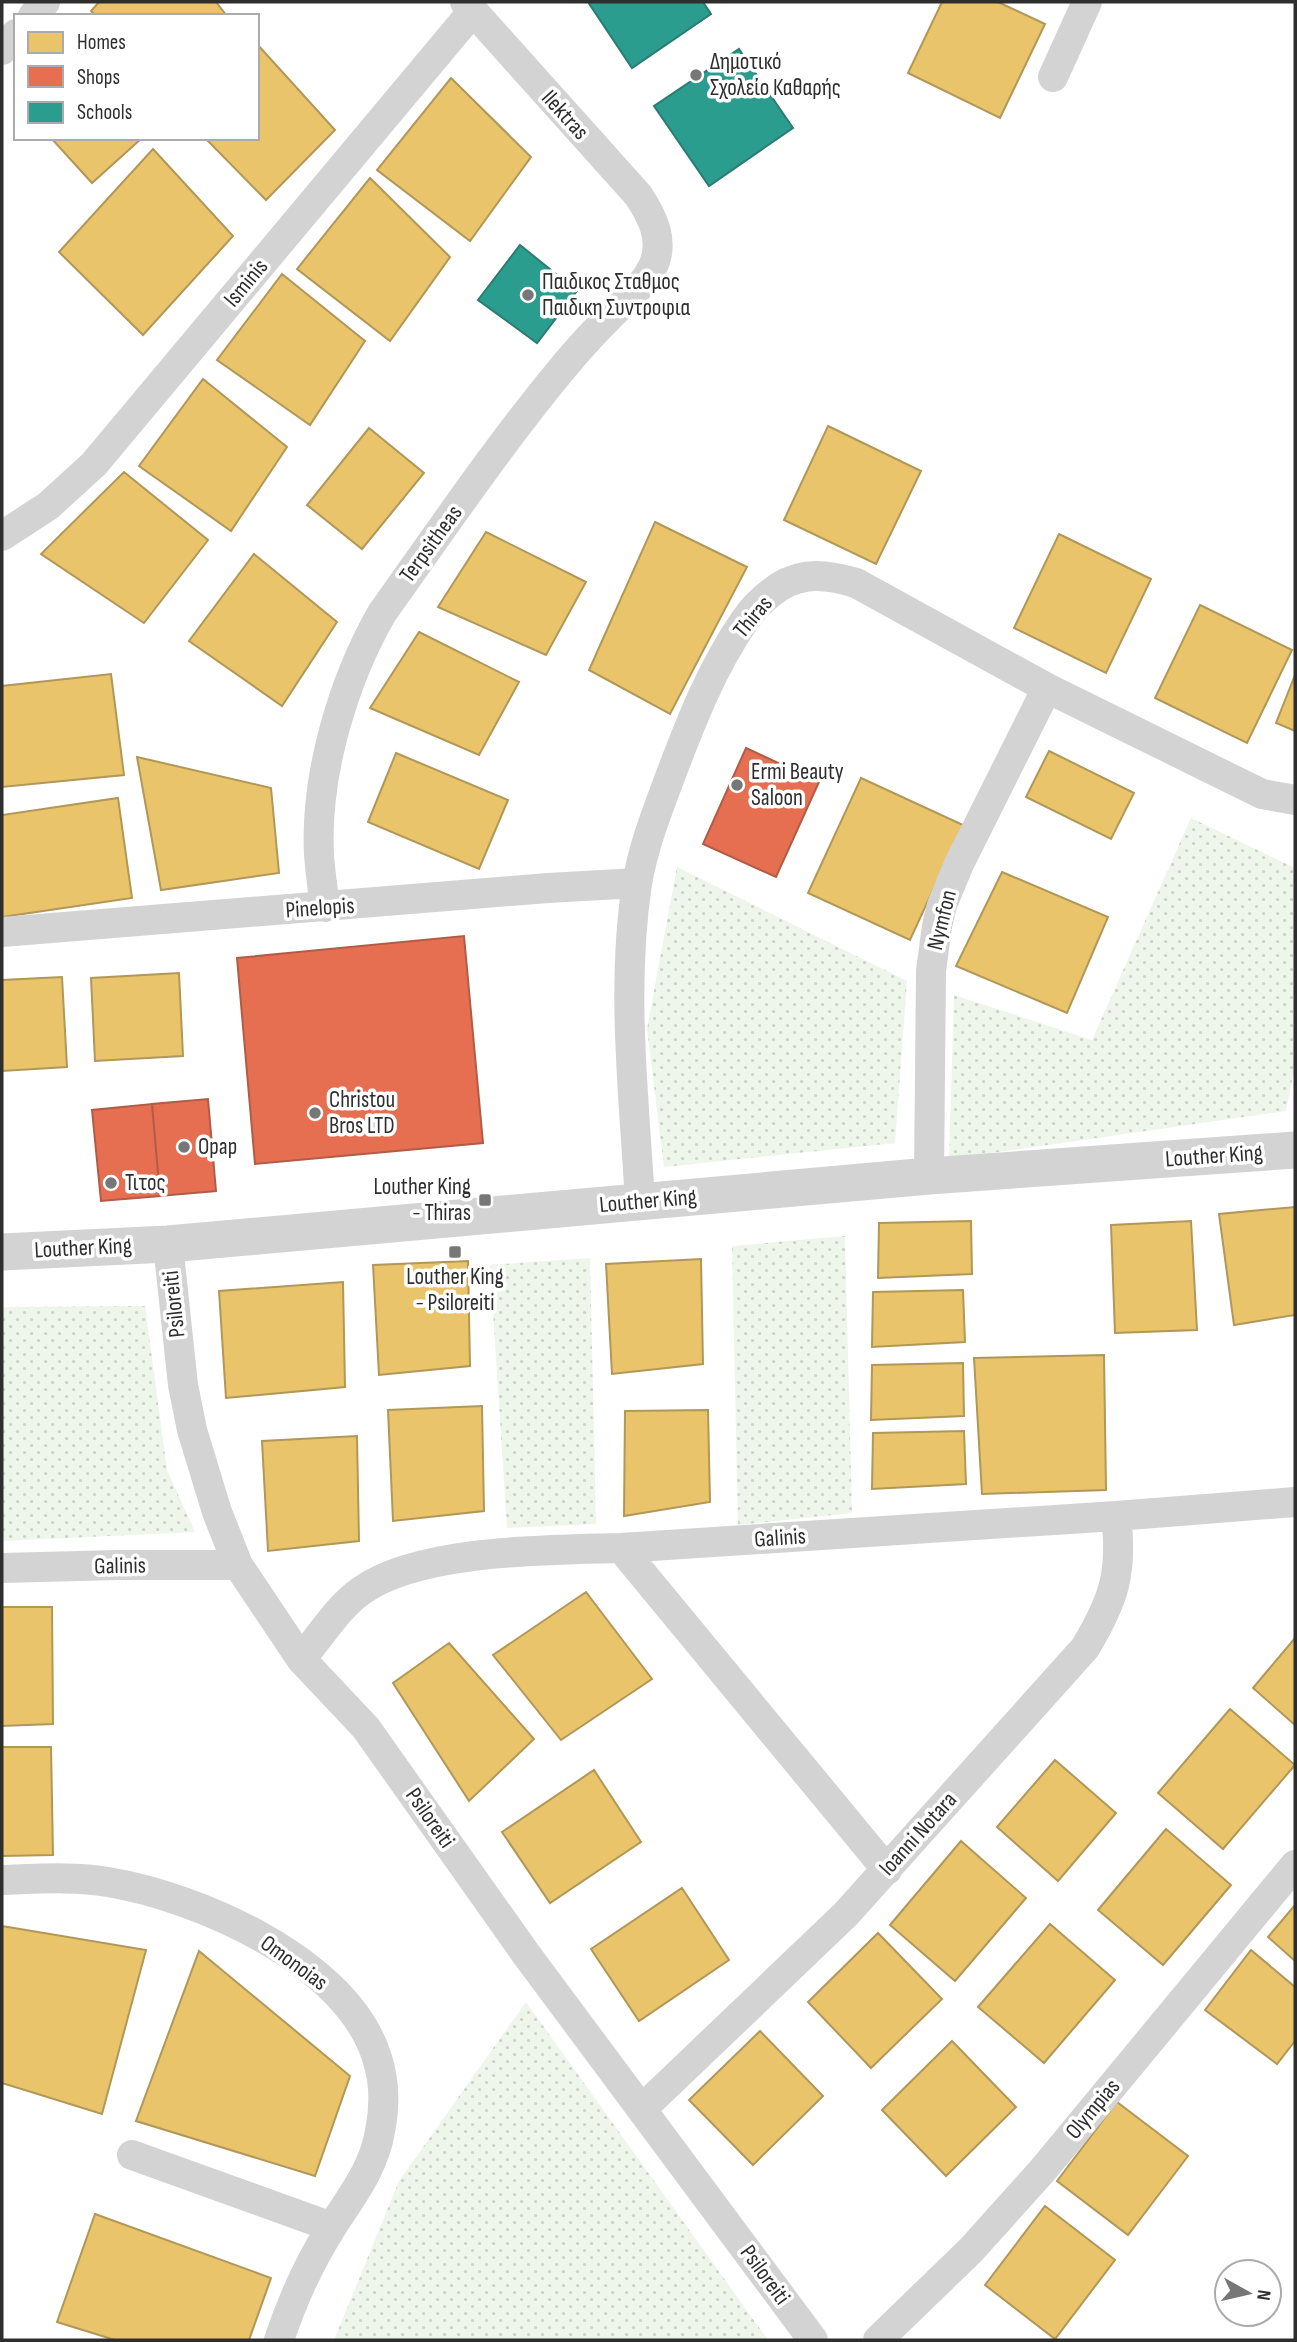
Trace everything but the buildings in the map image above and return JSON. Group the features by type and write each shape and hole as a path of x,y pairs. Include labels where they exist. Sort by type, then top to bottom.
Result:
{"street":[{"path":"1053,77 1087,2"},
{"name":"Ilektras","path":"469,6 638,195 650,214 657,233"},
{"name":"Isminis","path":"2,536 48,506 94,464 469,6"},
{"path":"2,50 14,36"},
{"name":"Terpsitheas","path":"325,907 319,854 324,779 337,722 359,654 382,613 483,471 565,366 644,281 653,268 658,253 657,233"},
{"name":"Thiras","path":"640,1202 629,989 637,883 660,802 705,695 746,618 763,598 782,585 804,576 821,575 856,583 1047,688 1262,794 1295,800"},
{"name":"Nymfon","path":"929,1175 931,971 942,905 959,864 1047,688"},
{"name":"Pinelopis","path":"2,932 637,883"},
{"name":"Louther King","path":"2,1252 168,1244 929,1175 1295,1150"},
{"name":"Psiloreiti","path":"168,1244 183,1385 190,1419 216,1512 238,1566 302,1659 366,1728 526,1954 813,2340"},
{"name":"Galinis","path":"302,1659 358,1592 377,1580 407,1569 444,1561 551,1550 621,1548 1295,1502"},
{"name":"Ioanni Notara","path":"642,2109 846,1914 1085,1648 1102,1621 1113,1595 1120,1547 1116,1516"},
{"path":"621,1548 887,1870"},
{"name":"Galinis","path":"2,1568 238,1566"},
{"name":"Olympias","path":"878,2340 971,2250 1042,2171 1295,1865"},
{"name":"Omonoias","path":"2,1880 78,1879 108,1882 179,1900 209,1912 274,1946 319,1976 339,1996 366,2032 377,2056 383,2080 384,2106 380,2134 367,2172 300,2283 279,2340"},
{"path":"132,2155 332,2227"}],"shaded area":[{"path":"1191,818 1295,868 1295,1065 1286,1111 949,1159 954,995 1092,1040"},
{"path":"677,867 907,981 895,1143 664,1167 647,1029"},
{"path":"845,1236 852,1513 738,1525 732,1246"},
{"path":"590,1258 596,1524 507,1528 490,1265"},
{"path":"145,1306 167,1470 195,1532 2,1541 2,1307"},
{"path":"526,2002 768,2340 334,2340 399,2181"}],"place":[{"name":"Δημοτικό Σχολείο Καθαρής","path":"696,75"},
{"name":"Παιδικος Σταθμος Παιδικη Συντροφια","path":"528,295"},
{"name":"Ermi Beauty Saloon","path":"737,785"},
{"name":"Christou Bros LTD","path":"315,1113"},
{"name":"Opap","path":"184,1147"},
{"name":"Τιτος","path":"111,1183"},
{"name":"Louther King - Thiras","path":"485,1200"},
{"name":"Louther King - Psiloreiti","path":"455,1252"}]}
